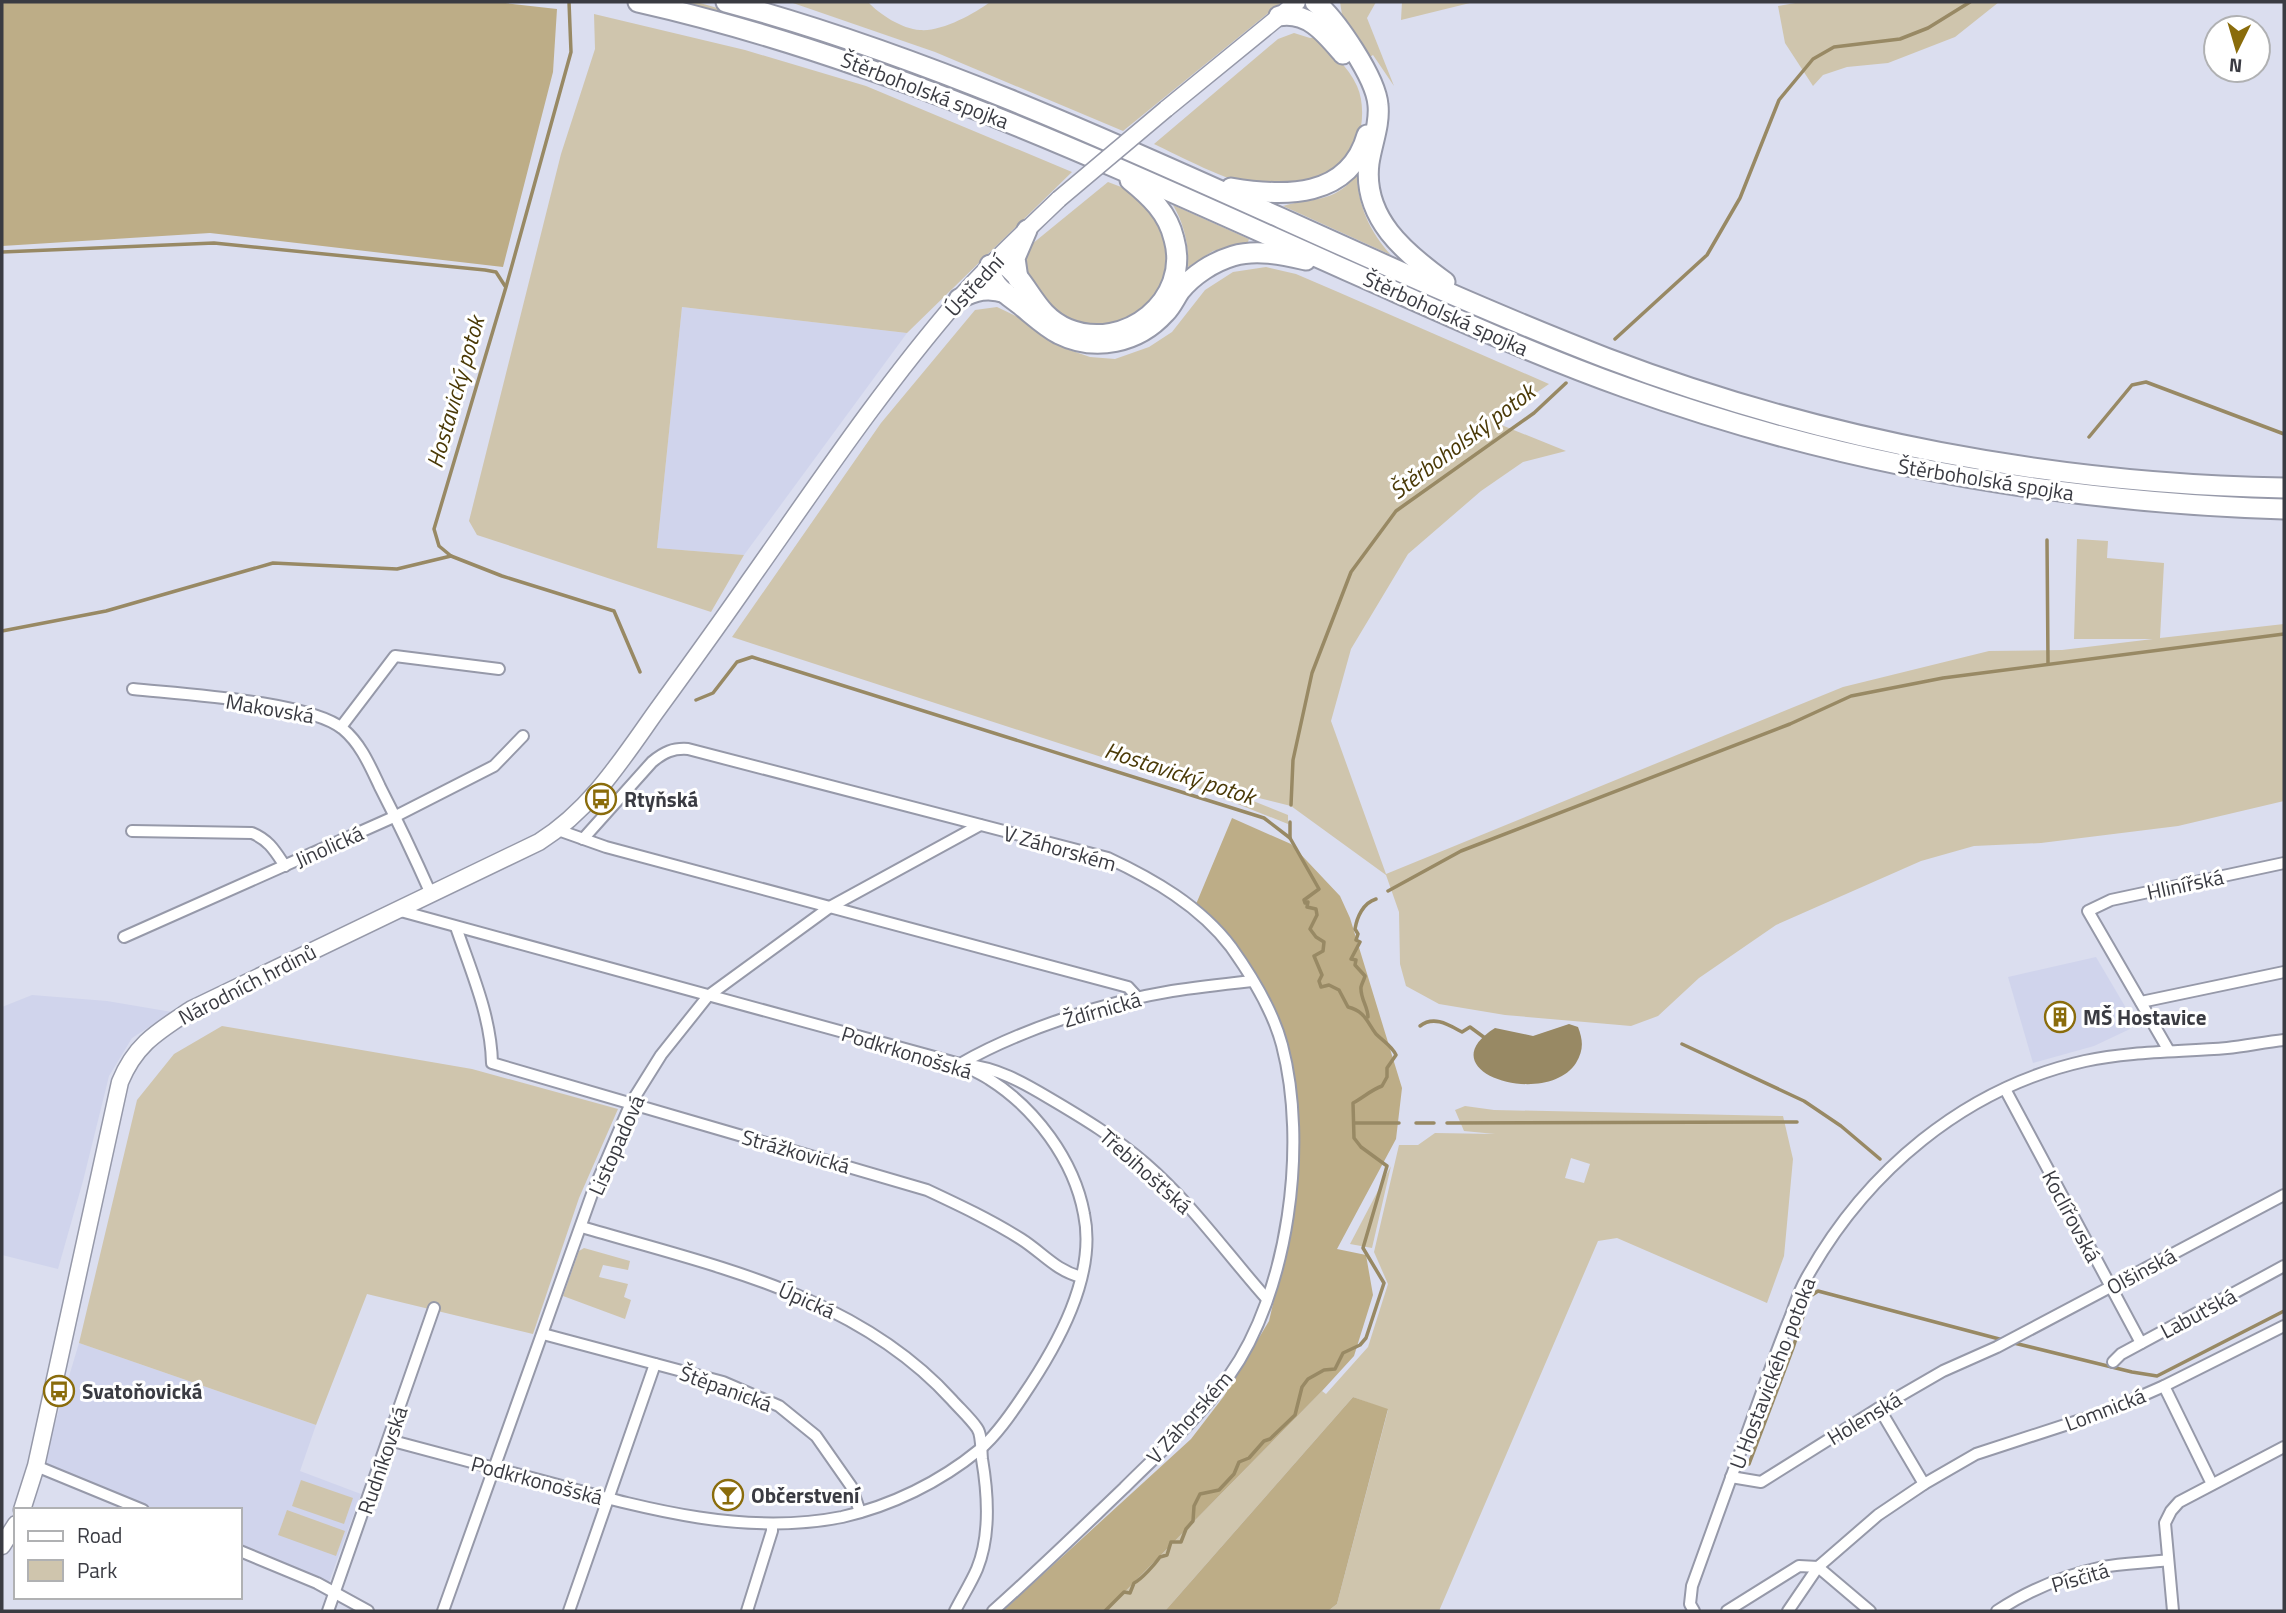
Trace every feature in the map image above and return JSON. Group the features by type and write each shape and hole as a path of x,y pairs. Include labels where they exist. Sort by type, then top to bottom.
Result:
{"highway":[{"name":"Štěrboholská spojka","path":"638,2 747,29 842,59 963,103 1084,153 1473,327 1625,387 1745,427 1940,474 2026,488 2168,504 2284,509"},
{"name":"Štěrboholská spojka","path":"726,2 859,42 948,74 1052,116 1480,307 1689,387 1807,422 1963,456 2065,472 2193,484 2284,488"},
{"path":"1298,2 1303,12 1318,9"},
{"path":"1189,177 1245,190 1302,192 1329,183 1356,159 1364,144 1369,121 1366,90 1318,9"},
{"path":"1279,16 1296,16 1318,9"},
{"path":"1318,9 1364,66 1377,95 1378,124 1369,177 1373,204 1381,221 1408,253 1480,307"},
{"path":"1012,287 1068,329 1091,334 1114,333 1139,324 1156,310 1168,294 1175,272 1176,252 1174,236 1164,214 1132,182 1084,153"},
{"path":"1012,287 1015,258 1027,230"},
{"path":"990,265 1005,265 1012,287 1058,334 1087,343 1132,337 1148,328 1164,315 1193,277 1211,265 1233,256 1273,254 1352,272"},
{"path":"959,299 982,289 1012,287"}],"street":[{"name":"Ústřední","path":"716,629 854,433 959,299 990,265 1059,199 1298,2"},
{"name":"Národních hrdinů","path":"23,1508 36,1466 120,1082 134,1054 149,1037 192,1009 539,842 558,830 578,813 607,779 716,629"},
{"path":"341,727 395,656 499,668"},
{"name":"Makovská","path":"133,689 283,707 319,715 341,727 360,746 396,816 431,894"},
{"name":"Jinolická","path":"124,937 396,816 494,766 523,736"},
{"name":"V Záhorském","path":"583,839 652,762 676,748 688,749 1108,858 1163,887 1218,932 1266,1005 1282,1044 1293,1135 1286,1234 1267,1299 1252,1334 1230,1375 1189,1424 993,1611"},
{"name":"Listopadová","path":"443,1611 592,1194 631,1103 661,1055 708,996 830,907 980,825"},
{"path":"558,830 606,847 1128,987 1138,998"},
{"path":"132,831 252,833 264,838 272,846 285,866"},
{"name":"Hlinířská","path":"2141,1002 2088,911 2111,900 2284,863"},
{"name":"Podkrkonošská","path":"389,1440 609,1499 708,1519 772,1524 812,1521 860,1512 937,1480 981,1449 1010,1415 1045,1364 1066,1323 1082,1277 1085,1254 1084,1214 1062,1156 1034,1116 1022,1104 989,1079 960,1064 397,910"},
{"name":"Strážkovická","path":"456,927 482,1001 492,1047 492,1063 927,1190 1013,1234 1063,1272 1082,1277"},
{"path":"2169,1051 2141,1002 2284,972"},
{"name":"Ždírnická","path":"960,1064 988,1048 1051,1023 1138,998 1252,981"},
{"name":"U Hostavického potoka","path":"1689,1609 1692,1586 1804,1281 1836,1229 1875,1182 1919,1140 1959,1112 2041,1073 2085,1061 2284,1040"},
{"name":"Třebihošťská","path":"960,1064 985,1066 1039,1092 1100,1128 1147,1165 1194,1212 1267,1299"},
{"name":"Koclířovská","path":"2005,1089 2141,1343"},
{"name":"Olšinská","path":"1997,1347 2284,1195"},
{"name":"Úpická","path":"582,1227 778,1287 851,1321 916,1365 941,1388 979,1430 981,1449"},
{"name":"Labuťská","path":"2113,1362 2121,1354 2284,1266"},
{"name":"Rudníkovská","path":"328,1611 434,1308"},
{"name":"Lomnická","path":"1727,1611 1799,1566 1818,1567 1878,1515 1976,1454 2105,1412 2164,1386 2284,1326"},
{"name":"Štěpanická","path":"543,1334 723,1382 779,1406 816,1436 851,1486 860,1512"},
{"name":"Holenská","path":"1731,1477 1761,1482 1952,1366 1997,1347"},
{"path":"569,1611 655,1364"},
{"path":"2164,1386 2212,1484"},
{"path":"1880,1408 1924,1484"},
{"path":"2173,1611 2165,1523 2171,1511 2179,1502 2284,1447"},
{"path":"955,1611 977,1567 985,1537 987,1505 981,1449"},
{"path":"36,1466 138,1508"},
{"path":"747,1611 766,1554 772,1524"},
{"path":"2,1546 14,1527"},
{"path":"242,1552 335,1592 368,1611"},
{"name":"Písčitá","path":"1997,1611 2018,1597 2059,1580 2104,1567 2168,1560"},
{"path":"1788,1611 1818,1567 1870,1611"}],"shaded area":[{"path":"2,2 496,2 557,9 553,72 503,267 210,233 2,246"},
{"path":"682,307 907,333 744,555 657,548"},
{"path":"1232,818 1291,844 1340,896 1350,918 1402,1088 1396,1139 1337,1249 1366,1255 1373,1295 1354,1356 1106,1611 1003,1611 1191,1439 1224,1396 1269,1321 1290,1231 1299,1140 1290,1060 1256,980 1194,909"},
{"path":"2096,957 2126,1008 2130,1029 2094,1046 2033,1063 2008,977"},
{"path":"32,995 107,1001 172,1012 132,1038 109,1076 58,1269 2,1255 2,1007"},
{"path":"1569,1024 1578,1027 1581,1049 1576,1063 1561,1077 1541,1083 1519,1084 1498,1079 1482,1071 1474,1058 1477,1044 1495,1028 1533,1036"},
{"path":"79,1343 316,1425 300,1471 361,1494 329,1582 242,1545 242,1508 151,1508 43,1463"},
{"path":"1353,1397 1388,1409 1337,1604 1328,1611 1165,1611"}],"green space":[{"path":"671,2 696,2 860,50 1103,147 1098,151 941,86 888,68"},
{"path":"790,2 868,2 891,20 906,27 928,30 966,17 990,2 1282,2 1123,131 935,52"},
{"path":"1340,2 1376,2 1367,18 1394,86 1373,55 1368,58 1343,21"},
{"path":"1402,2 1474,2 1401,20"},
{"path":"1801,2 1999,2 1955,37 1888,63 1847,67 1823,75 1813,86 1785,43 1778,6"},
{"path":"594,14 745,50 866,86 1072,172 907,333 682,307 657,548 744,555 711,612 477,535 469,521 561,154 595,49"},
{"path":"1294,33 1315,37 1344,66 1357,86 1362,105 1361,126 1351,155 1342,165 1313,182 1253,185 1218,174 1154,144 1278,39"},
{"path":"1133,159 1258,216 1258,219 1256,221 1127,164"},
{"path":"1357,175 1366,218 1391,255 1283,206 1331,195 1340,191"},
{"path":"1108,182 1129,190 1144,201 1163,225 1170,267 1153,303 1122,324 1079,326 1053,312 1028,276 1025,261 1032,244"},
{"path":"1173,205 1249,239 1248,242 1213,251 1188,267 1185,235"},
{"path":"1266,267 1296,274 1549,384 1494,422 1566,451 1523,462 1481,491 1408,554 1351,649 1331,721 1386,874 1843,687 1989,651 2062,650 2153,639 2074,639 2077,539 2108,541 2107,558 2164,563 2160,638 2284,624 2284,801 2178,826 2041,843 1974,846 1921,861 1776,925 1699,978 1658,1016 1631,1026 1505,1015 1439,1004 1406,986 1400,964 1399,912 1386,875 1291,806 1223,789 1288,815 1288,824 1200,789 732,637 881,423 975,310 997,307 1020,318 1067,349 1090,357 1115,359 1149,347 1172,332 1205,290 1233,272"},
{"path":"1451,303 1586,358 1581,363 1450,306"},
{"path":"1599,363 1767,419 2284,496 2284,501 2165,496 1971,471 1765,424 1594,368"},
{"path":"222,1026 472,1069 618,1109 579,1198 533,1334 367,1294 316,1425 79,1343 137,1100 174,1054"},
{"path":"1465,1106 1494,1110 1783,1116 1793,1159 1784,1256 1767,1303 1617,1238 1598,1241 1439,1611 1328,1611 1337,1604 1388,1410 1353,1397 1165,1611 1106,1611 1322,1391 1326,1394 1368,1347 1388,1284 1374,1252 1399,1145 1418,1145 1435,1133 1495,1134 1464,1131 1455,1110","holes":["1571,1158 1590,1164 1584,1183 1565,1178"]},
{"path":"1391,1166 1372,1248 1350,1244"},
{"path":"584,1248 630,1261 628,1270 603,1265 599,1277 628,1284 624,1297 631,1300 625,1319 563,1296 579,1251"},
{"path":"301,1480 353,1498 344,1524 292,1506"},
{"path":"287,1510 345,1531 336,1556 278,1535"}],"waterway":[{"name":"Hostavický potok","path":"569,2 571,52 506,287 434,529 439,546 451,556 502,576 614,611 640,672"},
{"name":"Štěrboholský potok","path":"1615,339 1707,255 1740,198 1779,100 1813,59 1834,47 1900,39 1928,28 1970,2"},
{"path":"2,252 214,243 485,270 496,272 505,286"},
{"path":"2089,437 2132,385 2146,382 2284,434"},
{"name":"Štěrboholský potok","path":"1291,805 1293,760 1312,673 1351,572 1396,511 1534,413 1566,383"},
{"path":"2047,540 2048,663"},
{"path":"2,631 106,611 273,563 397,569 451,556"},
{"path":"1388,891 1461,851 1790,724 1851,696 1943,678 2284,634"},
{"name":"Hostavický potok","path":"696,700 713,693 737,662 752,657 1264,818 1290,838 1319,889 1304,900 1305,903 1308,902 1307,907 1316,909 1317,915 1310,929 1324,942 1323,951 1314,956 1322,975 1319,981 1321,987 1329,985 1339,990 1348,1007 1362,1014 1396,1055 1387,1068 1387,1077 1382,1086 1353,1103 1354,1138 1361,1147 1387,1166 1363,1248 1384,1283 1366,1338 1360,1345 1343,1353 1335,1369 1324,1370 1308,1379 1302,1387 1295,1415 1270,1439 1264,1441 1249,1458 1239,1462 1234,1474 1219,1490 1200,1494 1194,1506 1193,1521 1186,1529 1181,1542 1171,1542 1167,1555 1160,1557 1134,1583 1130,1593 1124,1592 1105,1611"},
{"name":"Štěrboholský potok","path":"1290,822 1290,838"},
{"path":"1368,1017 1361,991 1365,976 1355,965 1356,960 1351,959 1360,942 1356,940 1358,934 1355,929 1359,915 1364,907 1376,899"},
{"path":"1420,1026 1436,1021 1462,1032 1470,1027 1485,1038"},
{"path":"1682,1044 1804,1101 1841,1126 1880,1159"},
{"path":"1447,1123 1797,1122"},
{"path":"1354,1123 1399,1123"},
{"path":"1416,1123 1434,1123"},
{"path":"1749,1464 1793,1348 1809,1297 1818,1291 2003,1340"},
{"path":"2014,1343 2157,1376 2284,1311"}],"place":[{"name":"Rtyňská","path":"601,799"},
{"name":"MŠ Hostavice","path":"2060,1017"},
{"name":"Svatoňovická","path":"59,1391"},
{"name":"Občerstvení","path":"728,1495"}]}
